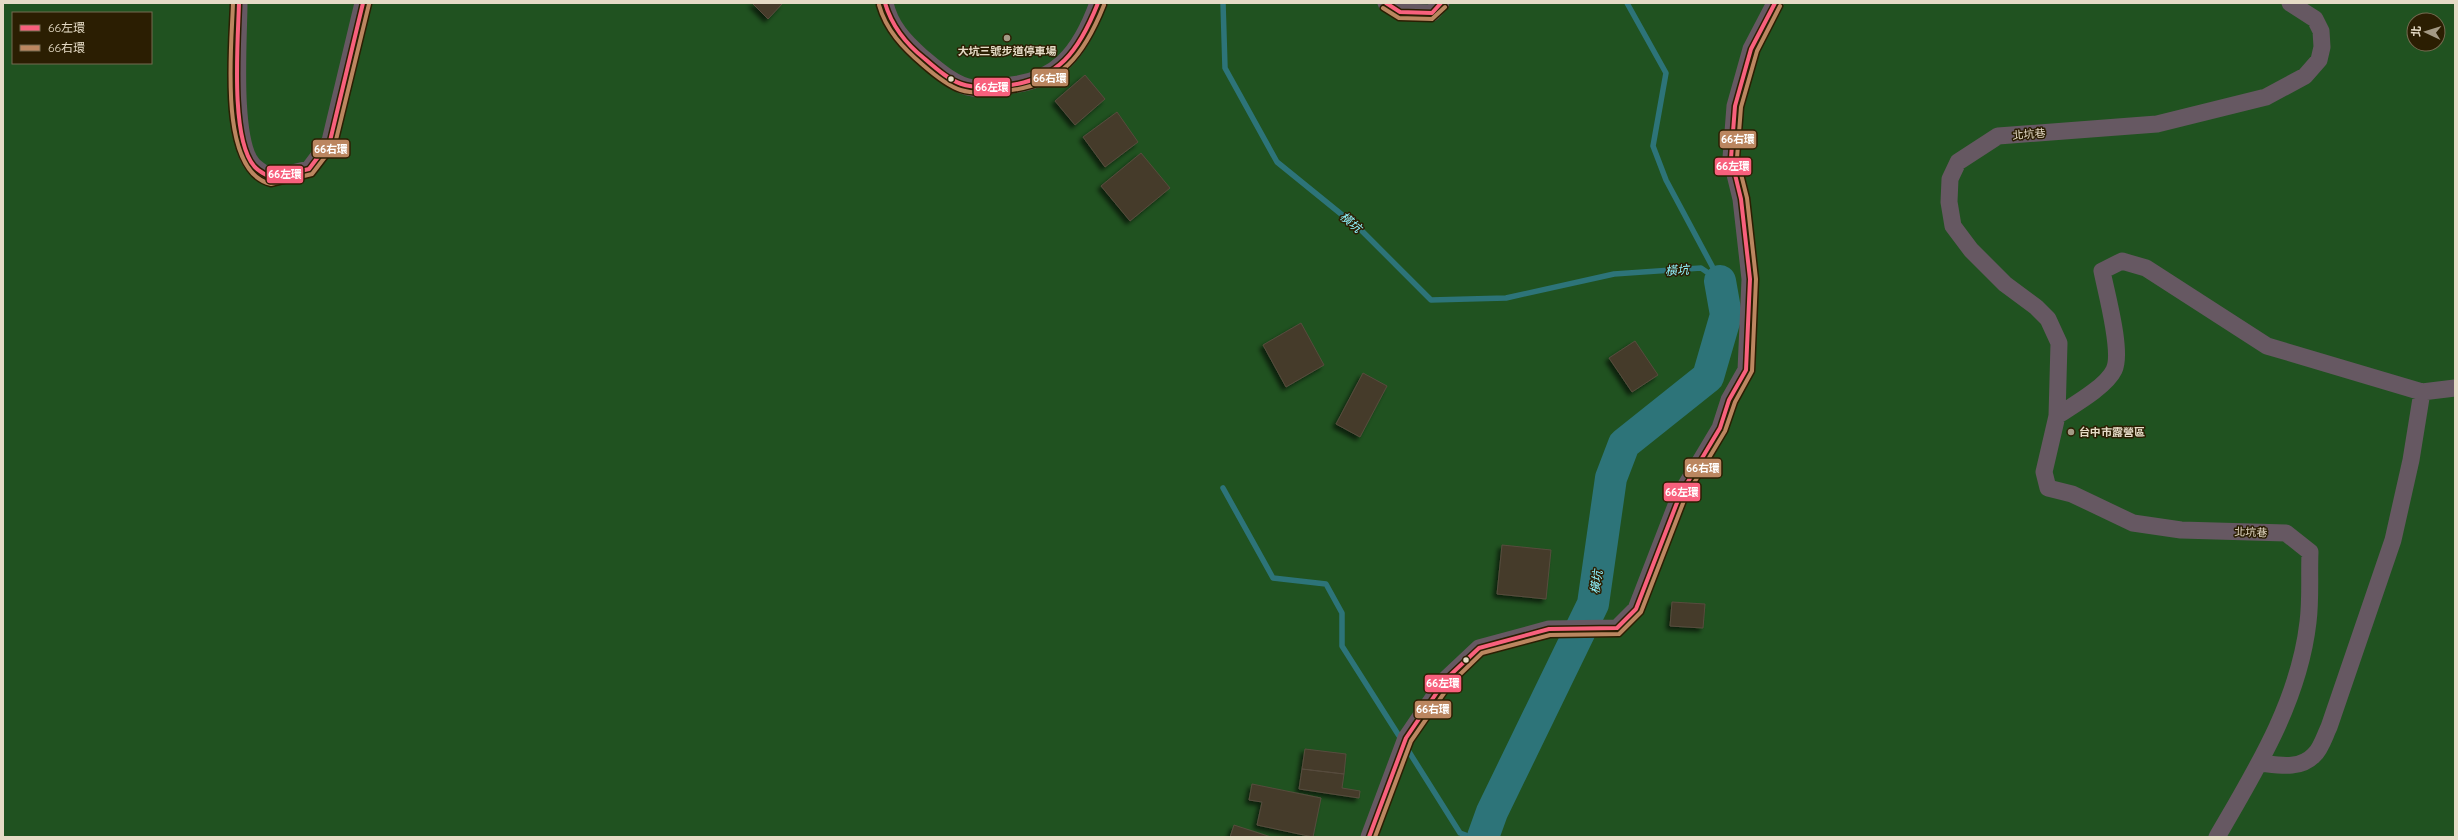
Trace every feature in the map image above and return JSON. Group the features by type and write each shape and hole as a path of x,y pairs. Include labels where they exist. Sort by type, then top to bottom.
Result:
{"street":[{"path":"239,3 237,112 247,153 253,165 271,178 296,174 309,169 330,141 364,3"},
{"path":"885,3 888,18 906,42 941,74 972,88 1022,85 1048,75 1076,48 1090,26 1098,3"},
{"path":"1386,3 1400,12 1432,13 1441,3"},
{"path":"1369,837 1406,738 1446,679 1479,648 1549,629 1617,628 1636,609 1680,495 1720,428 1729,400 1746,370 1750,279 1741,199 1731,158 1734,114 1743,72 1751,49 1775,3"},
{"name":"北坑巷","path":"2217,837 2260,762 2279,723 2299,665 2308,622 2310,552 2286,533 2181,530 2133,523 2072,494 2048,488 2044,472 2057,416 2059,343 2048,319 2036,307 2005,284 1971,250 1953,226 1949,195 1950,179 1958,162 1998,136 2156,124 2266,97 2305,76 2319,60 2322,47 2321,31 2315,19 2290,3"},
{"path":"2057,416 2093,392 2114,370 2116,341 2102,271 2122,261 2146,268 2267,346 2422,392 2455,388"},
{"path":"2260,762 2287,766 2298,764 2314,755 2329,727 2393,540 2411,460 2422,392"}],"green space":[{"path":"3,3 2455,3 2455,837 3,837"}],"building":[{"path":"752,3 783,3 768,19"},
{"path":"1085,75 1105,99 1075,125 1055,101"},
{"path":"1117,112 1138,142 1105,167 1083,137"},
{"path":"1141,153 1170,188 1130,221 1101,186"},
{"path":"1301,323 1324,365 1286,387 1263,345"},
{"path":"1635,341 1658,375 1632,392 1609,358"},
{"path":"1363,373 1387,386 1360,437 1336,424"},
{"path":"1502,545 1551,550 1546,599 1497,594"},
{"path":"1672,602 1705,604 1703,628 1670,626"},
{"path":"1305,749 1346,754 1344,774 1302,769"},
{"path":"1302,769 1344,774 1342,788 1360,791 1359,798 1299,789"},
{"path":"1252,784 1321,798 1313,837 1257,825 1262,802 1249,800"},
{"path":"1234,825 1271,837 1230,837"}],"waterway":[{"name":"橫坑","path":"1223,3 1225,68 1277,162 1362,231 1431,300 1506,298 1614,274 1701,268 1720,281"},
{"path":"1627,3 1666,73 1653,146 1666,180 1719,279"},
{"name":"橫坑","path":"1483,837 1492,812 1593,604 1611,478 1624,444 1708,377 1726,315 1720,281"},
{"path":"1223,488 1273,578 1326,584 1342,613 1342,646 1401,739"},
{"path":"1406,747 1460,833 1471,837"}],"transit line":[{"name":"66右環","path":"233,3 230,75 231,104 235,132 242,156 254,174 271,184 312,174 335,144 369,4"},
{"name":"66左環","path":"239,3 237,88 241,134 246,152 254,166 271,178 309,169 330,141 363,3"},
{"name":"66左環","path":"885,3 888,12 900,34 918,53 944,75 961,84 979,87 1004,86 1023,83 1053,70 1074,49 1091,20 1098,3"},
{"name":"66左環","path":"1386,3 1400,12 1432,13 1441,3"},
{"name":"66左環","path":"1369,837 1406,738 1446,679 1479,648 1549,629 1617,628 1636,609 1680,495 1720,428 1729,400 1746,370 1750,279 1741,199 1731,158 1735,106 1751,49 1775,3"},
{"name":"66右環","path":"879,5 886,23 896,38 923,65 943,81 952,86 961,90 980,93 1025,88 1042,82 1056,74 1079,53 1088,39 1104,5"},
{"name":"66右環","path":"1375,837 1411,741 1451,683 1482,653 1550,635 1619,634 1641,612 1685,498 1725,431 1735,402 1752,371 1756,279 1747,198 1737,158 1741,107 1757,51 1780,6"},
{"name":"66右環","path":"1383,8 1399,18 1432,19 1445,7"}],"place":[{"name":"大坑三號步道停車場","path":"1007,38"},
{"name":"台中市露營區","path":"2071,432"}]}
